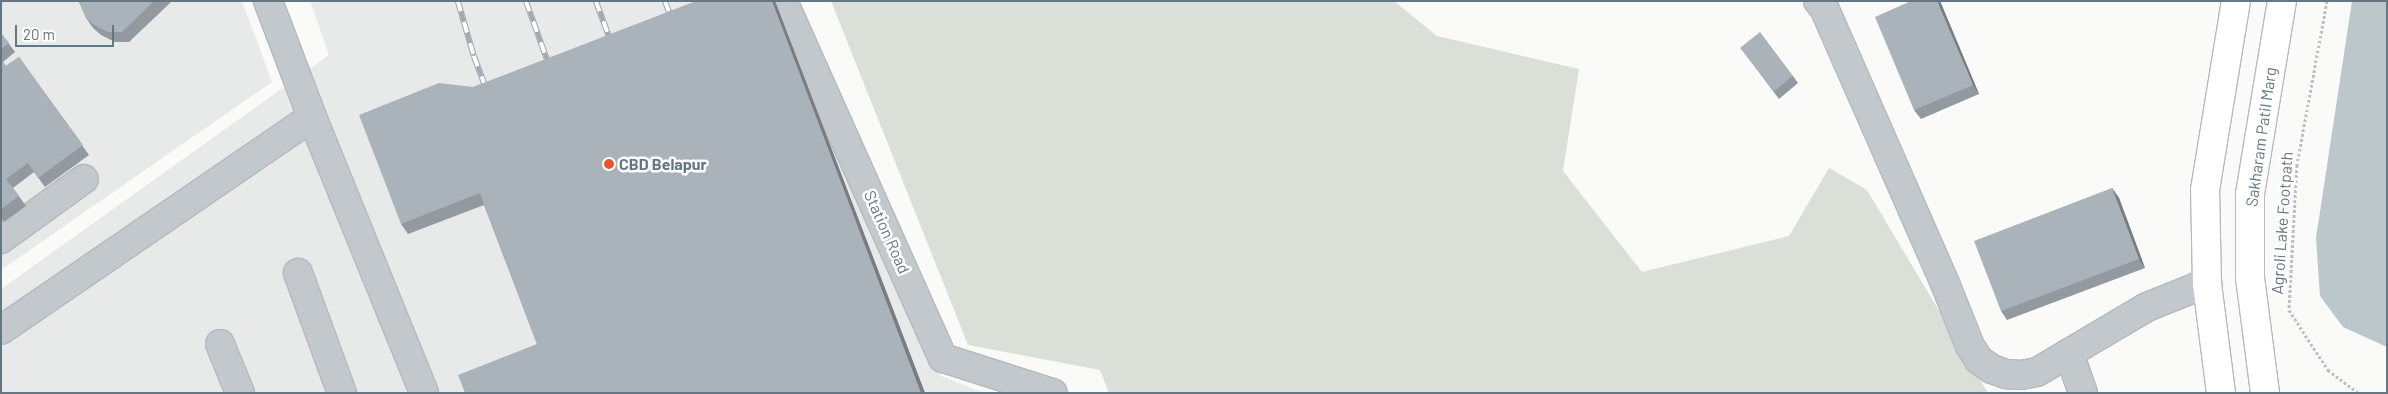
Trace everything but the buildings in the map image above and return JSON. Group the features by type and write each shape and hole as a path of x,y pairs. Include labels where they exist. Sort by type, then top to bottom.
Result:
{"main road":[{"path":"2221,393 2207,283 2205,190 2236,1"},
{"name":"Sakharam Patil Marg","path":"2265,393 2250,278 2250,194 2282,1"}],"lane":[{"path":"268,1 312,116 424,393"},
{"name":"Station Road","path":"783,1 943,358 1053,393"},
{"path":"1818,1 1829,19 1970,346 1979,360 1992,369 2021,375 2037,372 2147,307 2207,283"},
{"path":"1,330 312,116"},
{"path":"1,239 84,179"},
{"path":"298,273 342,393"},
{"path":"220,344 240,393"},
{"path":"2069,353 2083,393"}],"path":[{"name":"Agroli Lake Footpath","path":"2327,1 2297,165 2289,310 2328,370 2359,393"}],"shaded area":[{"path":"1,1 242,1 272,82 1,270"},
{"path":"310,1 769,1 941,376 984,393 1,393 1,289 329,55"},
{"path":"831,1 1394,1 1437,36 1579,69 1563,171 1642,272 1789,236 1829,168 1867,190 1988,393 1109,393 1100,370 968,345"},
{"path":"2352,1 2387,1 2387,347 2343,327 2320,296 2316,238"}],"railway":[{"path":"458,1 474,56 489,96"},
{"path":"526,1 552,73"},
{"path":"596,1 613,47"},
{"path":"665,1 674,25"}],"place":[{"name":"CBD Belapur","path":"609,164"}]}
